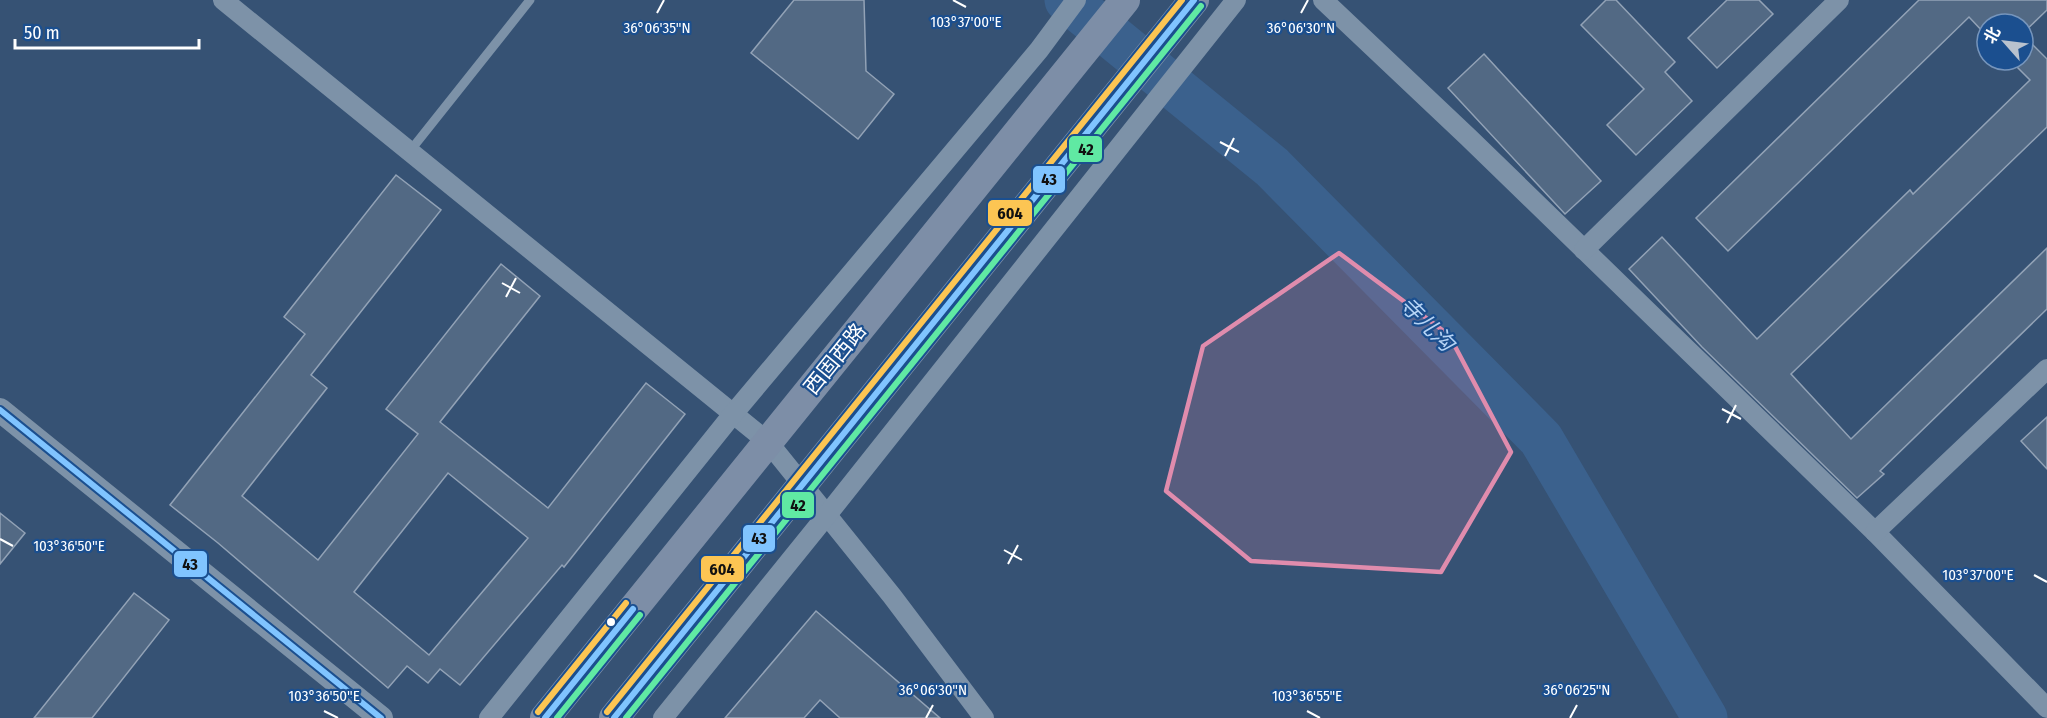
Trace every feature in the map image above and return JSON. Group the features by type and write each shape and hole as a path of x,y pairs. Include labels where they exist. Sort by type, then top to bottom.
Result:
{"main road":[{"name":"西固西路","path":"546,718 1125,0"},
{"path":"614,718 1185,10"}],"street":[{"path":"223,0 768,442 892,596 984,718"},
{"path":"489,718 734,414 1039,50 1076,0"},
{"path":"663,718 1236,0"},
{"path":"1323,0 1875,532 2047,708"},
{"path":"1584,250 1839,0"},
{"path":"1875,532 2047,369"},
{"path":"0,410 381,718"}],"lane":[{"path":"410,151 530,0"}],"highlighted area":[{"path":"1339,253 1449,335 1511,452 1441,572 1251,561 1166,491 1203,346"}],"building":[{"path":"794,0 864,0 866,71 894,94 858,139 751,53"},
{"path":"1606,0 1616,0 1675,62 1665,72 1692,101 1636,155 1607,125 1644,89 1581,25"},
{"path":"1727,0 1759,0 1773,14 1717,68 1688,38"},
{"path":"1919,0 2047,0 2047,10 2035,22 2035,12 1975,12 1975,23 1969,17 1728,251 1696,218"},
{"path":"2035,47 2047,59 2047,127 1791,374 1851,439 2047,248 2047,309 1880,471 1884,474 1857,498 1702,347 1629,269 1662,237 1757,339 1910,190 1913,194 2030,80 2022,72 2035,72"},
{"path":"1484,54 1601,181 1565,214 1448,88"},
{"path":"396,175 441,210 311,375 327,388 242,496 318,560 418,434 386,409 501,264 540,296 440,422 548,508 646,383 685,414 564,567 562,565 460,685 440,669 428,683 407,666 388,688 170,505 305,334 284,317","holes":["448,473 528,538 429,655 354,592"]},
{"path":"2047,417 2047,469 2021,441"},
{"path":"0,513 25,533 0,564"},
{"path":"134,593 169,620 92,718 34,718"},
{"path":"816,611 940,718 840,718 820,700 804,718 725,718"}],"waterway":[{"name":"寺儿沟","path":"1067,0 1272,167 1541,439 1705,718"}],"transit line":[{"name":"604","path":"607,712 1182,0"},
{"name":"43","path":"614,718 1194,0"},
{"name":"42","path":"626,718 1201,6"},
{"name":"43","path":"0,410 381,718"},
{"name":"604","path":"538,712 626,603"},
{"name":"43","path":"545,718 633,609"},
{"name":"42","path":"557,718 640,615"}]}
